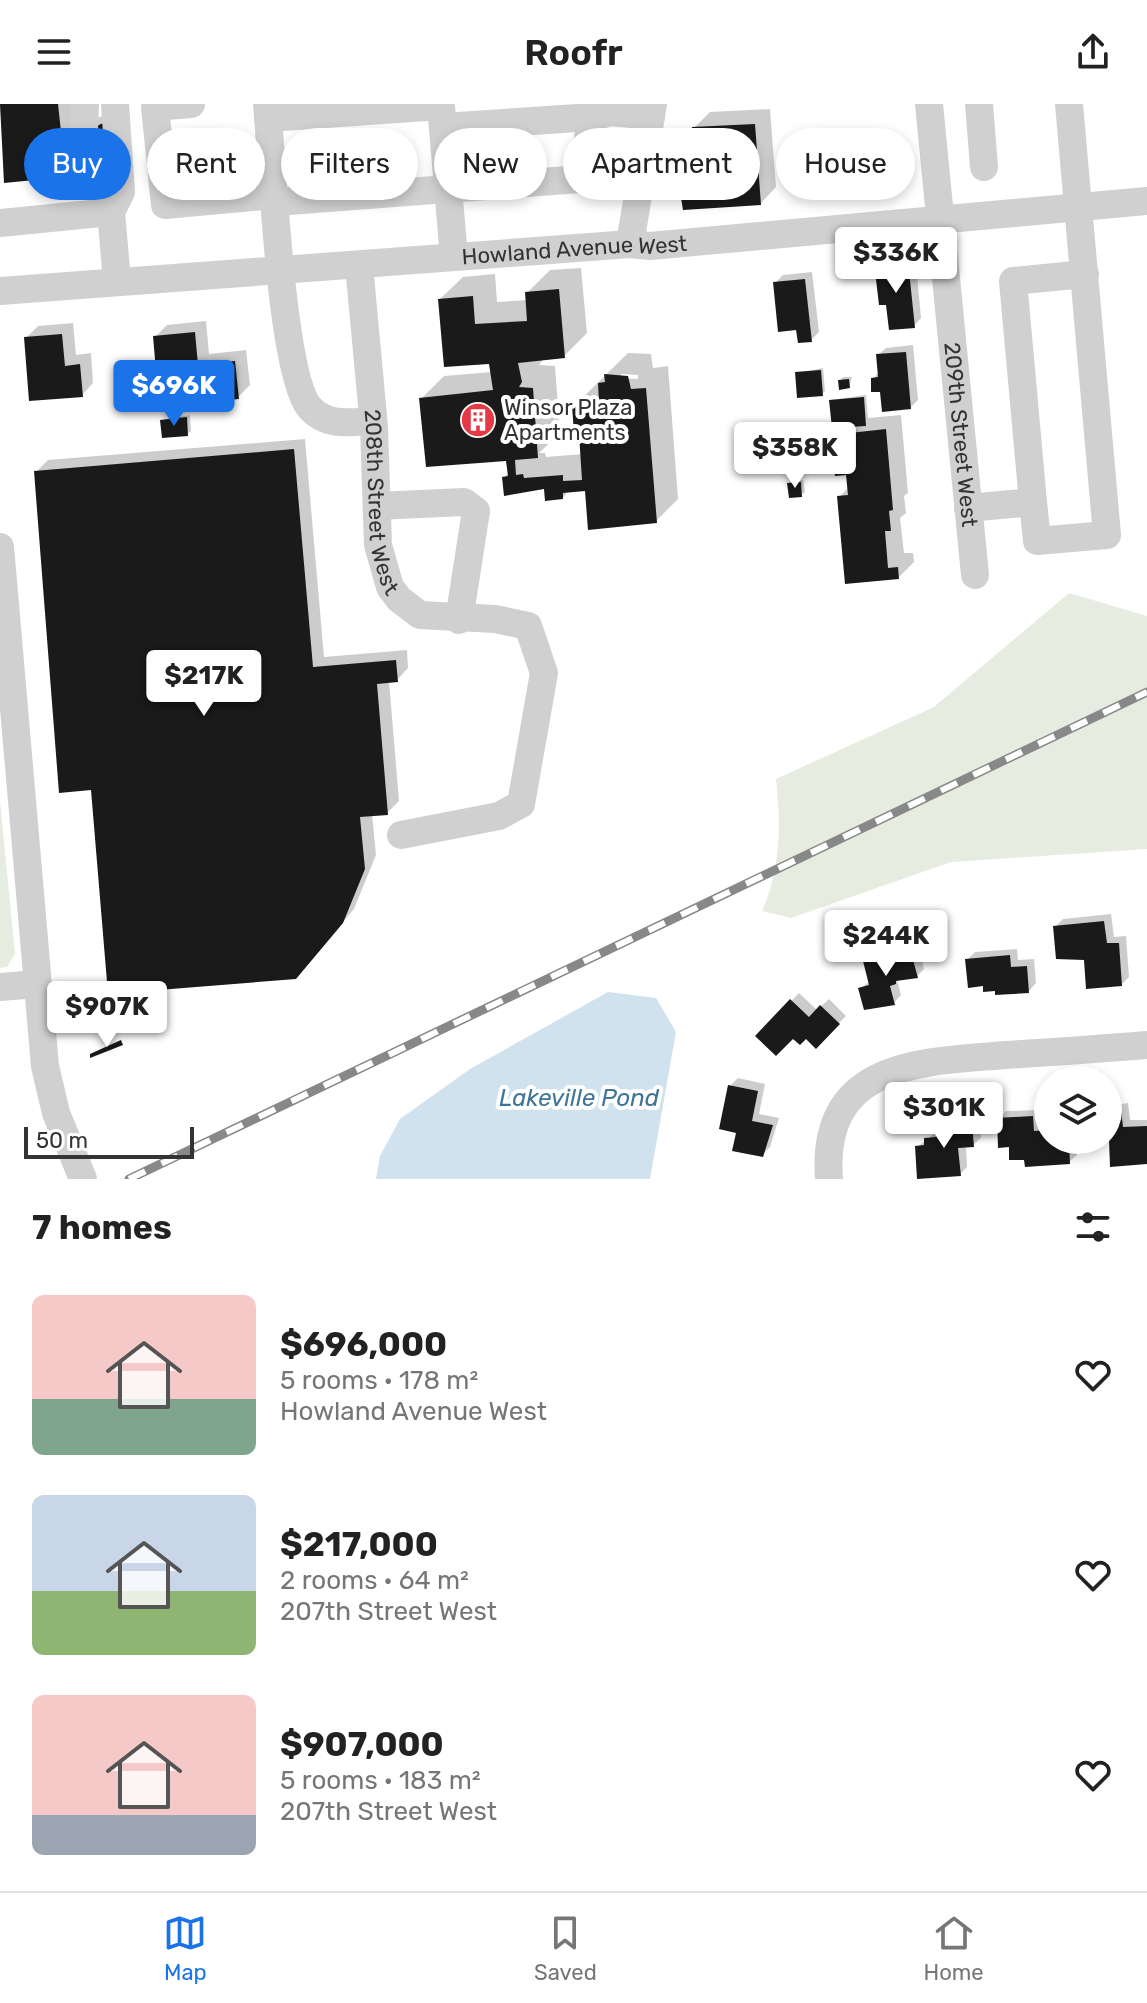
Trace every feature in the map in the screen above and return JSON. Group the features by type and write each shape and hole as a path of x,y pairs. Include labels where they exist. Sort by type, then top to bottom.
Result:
{"street":[{"path":"111,212 121,192 115,104"},
{"path":"191,104 155,107 165,205 434,189"},
{"name":"209th Street West","path":"929,104 975,575"},
{"path":"979,104 984,167"},
{"path":"1069,104 1085,274 1107,535 1037,541 1013,281 1085,274"},
{"path":"373,421 329,421 306,404 288,336 268,111 441,106 443,127 606,111 652,110 630,244"},
{"path":"547,181 580,179 606,111"},
{"path":"105,200 111,212 117,281"},
{"path":"449,200 454,257"},
{"name":"Howland Avenue West","path":"0,291 630,244 650,246 1147,201"},
{"path":"0,223 111,212"},
{"name":"208th Street West","path":"359,265 373,421 380,561 399,599 420,615 459,620 495,619 528,626 544,673 521,804 499,816 401,835"},
{"path":"377,506 464,502 476,511 459,620"},
{"path":"968,508 1033,502"},
{"path":"0,547 4,631 50,1091 83,1179"},
{"path":"0,987 37,984"},
{"path":"829,1179 828,1154 842,1115 852,1098 884,1073 924,1061 1147,1045"}],"shaded area":[{"path":"1069,593 1147,616 1147,849 951,862 791,918 762,911 773,879 778,846 776,779 934,707"},
{"path":"0,801 15,954 7,967 0,968"}],"water":[{"name":"Lakeville Pond","path":"608,992 656,998 676,1032 650,1179 376,1179 380,1156 400,1119 470,1069"}],"building":[{"path":"0,104 58,104 61,128 24,128 24,181 4,183"},
{"path":"108,121 108,128 92,128"},
{"path":"755,124 755,128 692,128"},
{"path":"760,192 761,205 683,210 681,200 760,200"},
{"path":"908,261 915,328 889,330 886,305 879,305 875,271 890,269 889,263"},
{"path":"805,279 812,342 798,343 796,330 778,332 773,282"},
{"name":"Winsor Plaza Apartments","path":"559,289 565,358 518,363 522,382 519,387 533,388 538,458 515,460 516,475 523,474 524,478 563,475 563,481 582,480 579,434 574,434 572,405 599,403 598,383 605,382 604,374 628,376 631,389 646,388 657,523 588,530 585,491 563,493 563,499 545,501 544,489 504,496 502,477 508,476 506,461 426,467 419,398 493,390 489,364 444,367 438,299 473,296 475,324 527,321 525,292"},
{"path":"195,332 198,365 235,361 239,399 159,406 153,336"},
{"path":"62,334 65,366 80,364 83,397 29,401 24,337"},
{"path":"906,352 911,409 882,412 880,392 871,392 871,378 878,377 876,354"},
{"path":"821,370 823,396 797,398 795,372"},
{"path":"849,379 850,388 839,390 838,380"},
{"path":"864,397 866,426 832,428 829,400"},
{"path":"187,417 188,436 162,438 160,420"},
{"path":"886,429 893,510 889,511 891,531 885,531 888,568 898,567 899,579 845,584 837,496 848,495 846,475 835,476 831,435"},
{"path":"294,449 313,667 396,660 398,682 377,684 388,815 360,817 365,869 343,923 296,979 108,994 91,790 59,793 34,471"},
{"path":"801,482 802,497 789,498 787,483"},
{"path":"1104,921 1107,943 1119,943 1122,986 1086,989 1084,960 1056,959 1053,926"},
{"path":"910,949 918,978 896,981 890,986 895,1005 864,1010 858,988 869,985 863,961"},
{"path":"1010,955 1011,967 1027,966 1029,993 995,995 995,991 983,992 983,986 968,988 965,959"},
{"path":"790,999 809,1017 820,1005 840,1024 816,1049 806,1039 800,1045 793,1039 776,1056 755,1036"},
{"path":"121,1040 123,1045 90,1058 90,1054"},
{"path":"728,1085 758,1091 752,1121 773,1125 763,1157 732,1151 736,1133 719,1129"},
{"path":"1033,1116 1034,1154 1070,1154 1070,1164 1025,1167 1024,1160 1009,1160 1009,1147 998,1148 997,1118"},
{"path":"1122,1118 1123,1127 1147,1126 1147,1164 1110,1167 1110,1154 1122,1154"},
{"path":"935,1122 972,1122 974,1147 958,1148 961,1176 917,1179 915,1146 924,1145 924,1138 936,1137"}],"railway":[{"path":"129,1179 1147,692"}],"place":[{"name":"Winsor Plaza Apartments","path":"478,420"}]}
